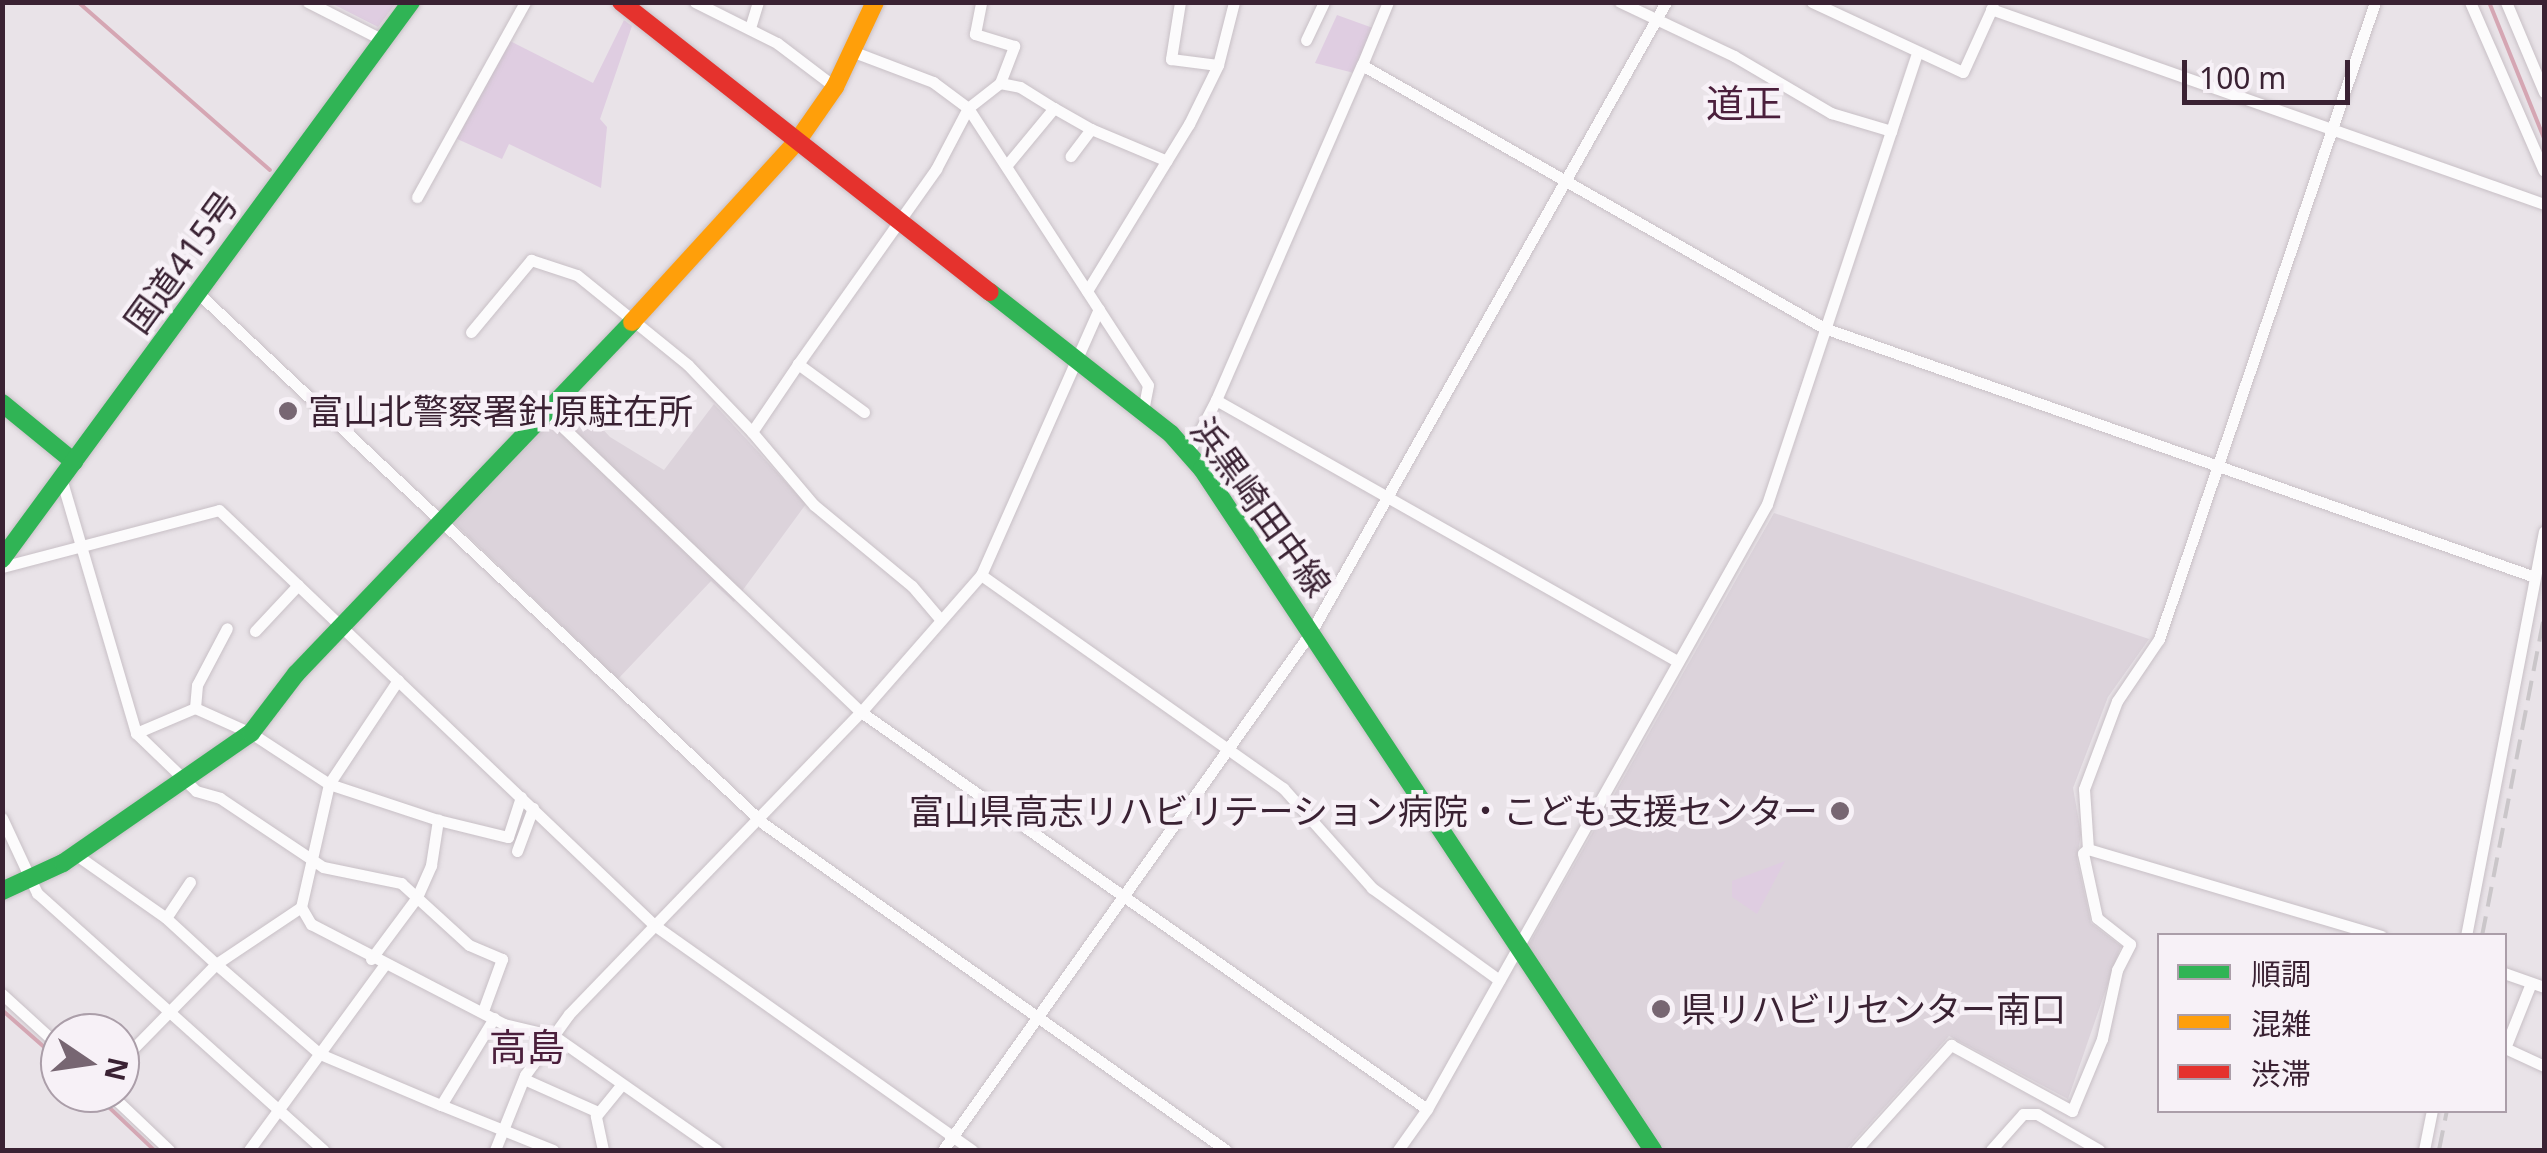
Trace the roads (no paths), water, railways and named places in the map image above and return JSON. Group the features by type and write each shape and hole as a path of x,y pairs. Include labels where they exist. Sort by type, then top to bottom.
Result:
{"main road":[{"name":"国道415号","path":"2,563 411,2"},
{"name":"浜黒崎田中線","path":"621,2 1143,411 1188,454 1311,632 1652,1150"},
{"path":"2,891 74,854 251,733 342,626 634,322 798,140 854,52 874,2"},
{"path":"4,407 74,462"}],"street":[{"path":"308,2 383,40"},
{"path":"417,197 525,2"},
{"path":"695,2 720,8 835,86"},
{"path":"750,28 758,2"},
{"path":"752,432 900,220 968,108 1000,84 1014,46 975,34 981,2"},
{"path":"1180,2 1171,59 1218,66"},
{"path":"1087,291 1218,66 1234,2"},
{"path":"1306,40 1324,2"},
{"path":"1188,454 1216,400 1388,2"},
{"path":"1620,2 1659,18 1832,114 1890,131"},
{"path":"942,1150 1311,632 1666,2"},
{"path":"1812,2 1917,54 1963,72 1993,6 2544,204"},
{"path":"1840,17 1849,2"},
{"path":"1856,1150 1951,1045 2072,1110 2102,1039 2117,970 2130,944 2097,918 2083,854 2088,849 2084,790 2116,701 2159,639 2375,2"},
{"path":"2470,2 2544,171"},
{"path":"2506,2 2544,92"},
{"path":"854,52 932,82 968,108 1148,385 1143,411"},
{"path":"1398,1150 1428,1108 1767,504 1917,54"},
{"path":"1362,64 1824,328 2535,578"},
{"path":"1000,84 1020,87 1091,129 1166,161"},
{"path":"1006,166 1054,108"},
{"path":"1071,156 1091,129"},
{"path":"471,332 531,260 577,274 688,365 814,505 912,586 940,618"},
{"path":"200,294 757,818 1226,1150"},
{"path":"495,1150 524,1079 554,1036 654,925 861,712 981,574 1098,309"},
{"path":"798,364 864,412"},
{"path":"1216,400 1677,660"},
{"path":"548,413 861,712 1428,1108"},
{"path":"61,478 136,733 182,780 323,867 401,883 470,944 502,958 489,1014 442,1105"},
{"path":"2,563 83,547 219,510 654,925 972,1150"},
{"path":"2467,933 2544,531"},
{"path":"981,574 1282,788 1372,888 1499,980"},
{"path":"255,631 298,585"},
{"path":"195,708 197,685 227,628"},
{"path":"398,680 329,784 302,907 312,924 384,967 489,1014 554,1036 718,1150"},
{"path":"136,733 195,708 251,733 329,784 508,838 521,797"},
{"path":"516,850 533,808"},
{"path":"2,818 28,880 323,1150"},
{"path":"371,959 417,897 431,865 438,820"},
{"path":"2088,849 2371,933"},
{"path":"74,854 166,918 320,1054 553,1150"},
{"path":"166,918 190,882"},
{"path":"140,1040 216,964 302,907"},
{"path":"249,1150 384,967"},
{"path":"2507,974 2544,988"},
{"path":"2507,1043 2531,982"},
{"path":"2,994 40,1029"},
{"path":"2507,1049 2544,1066"},
{"path":"524,1079 598,1112"},
{"path":"603,1150 598,1112 622,1084"},
{"path":"131,1113 169,1150"},
{"path":"2424,1150 2431,1113"},
{"path":"1991,1150 2023,1114 2037,1114 2099,1150"}],"waterway":[{"path":"78,2 270,170"},
{"path":"2489,2 2544,138"},
{"path":"2,1010 40,1043"},
{"path":"115,1113 154,1150"}],"railway":[{"path":"2483,933 2544,617"},
{"path":"2439,1150 2446,1113"}],"place":[{"name":"富山北警察署針原駐在所","path":"288,411"},
{"name":"富山県高志リハビリテーション病院・こども支援センター","path":"1840,811"},
{"name":"県リハビリセンター南口","path":"1661,1009"}],"district":[{"name":"道正","path":"1744,103"},
{"name":"高島","path":"527,1047"}]}
